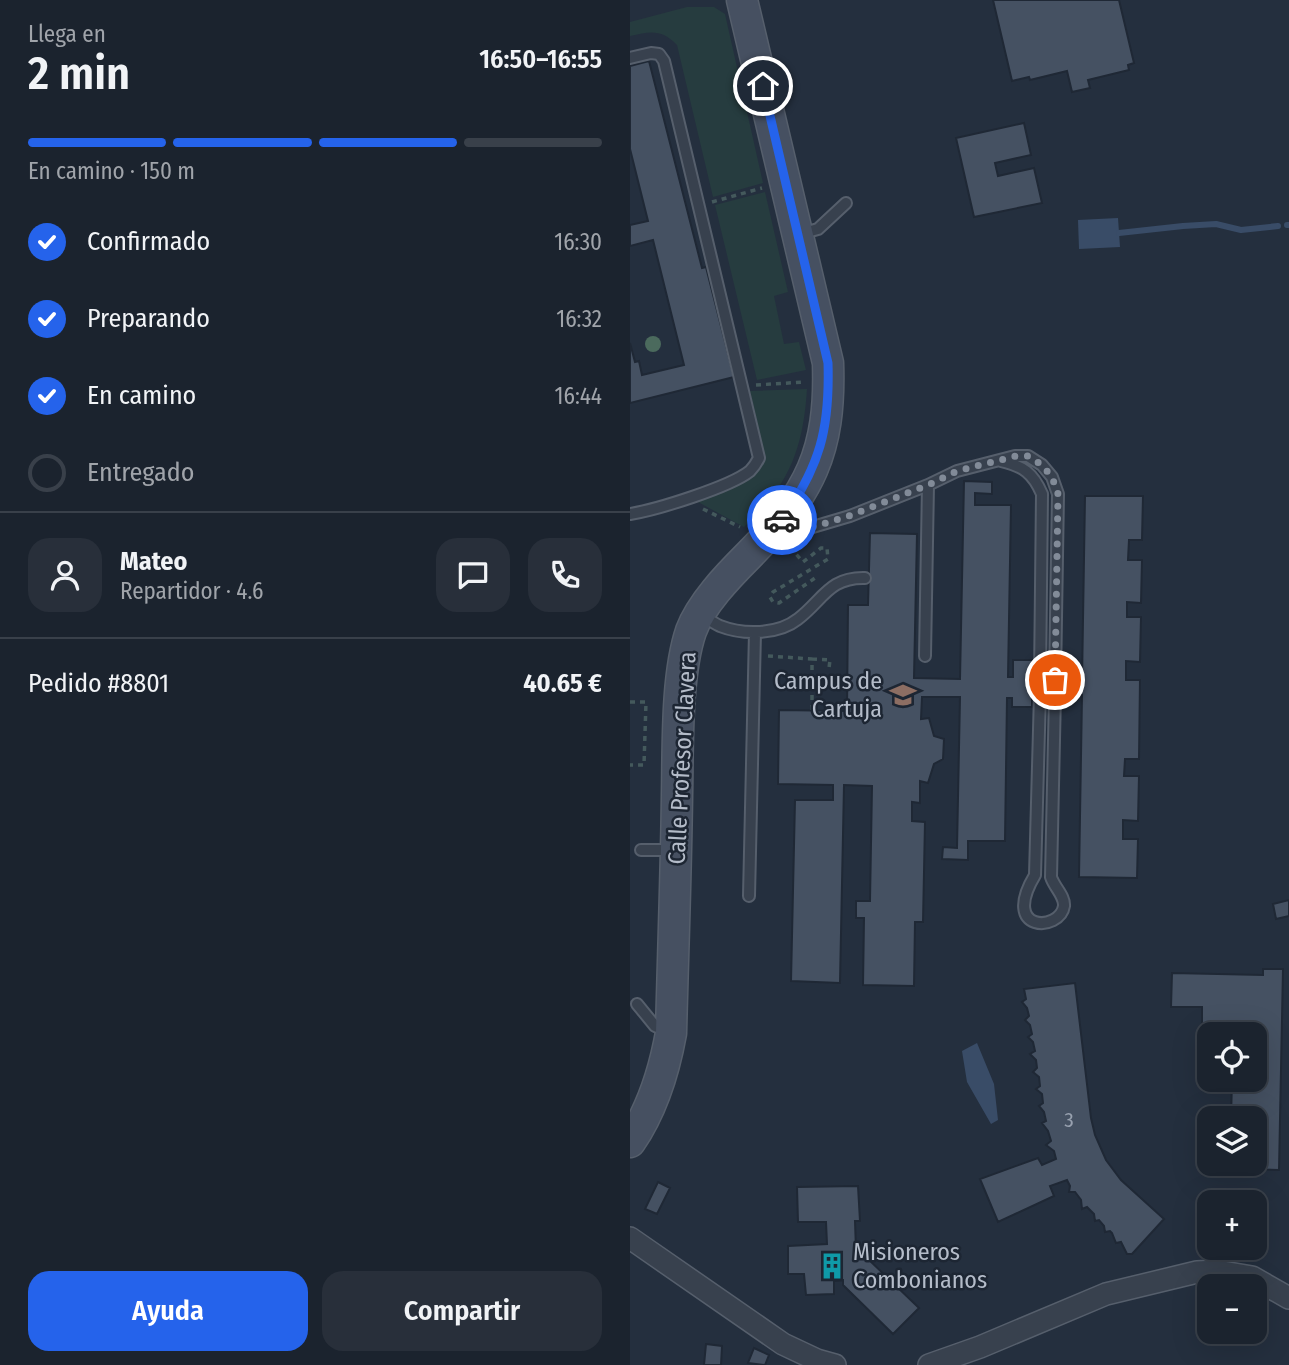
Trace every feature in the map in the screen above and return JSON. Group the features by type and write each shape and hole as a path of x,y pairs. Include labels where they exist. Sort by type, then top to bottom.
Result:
{"street":[{"name":"Calle Profesor Clavera","path":"630,1142 657,1089 671,1033 678,737 683,675 692,630 724,580 784,534 814,465 825,432 829,397 828,363 742,0"},
{"path":"630,1238 783,1344 817,1360 835,1365"},
{"path":"929,1365 980,1347 1106,1294 1197,1272 1226,1271 1252,1276 1289,1298"}],"lane":[{"path":"630,58 651,53 659,54 664,61 760,458 750,471 683,499 630,514"},
{"path":"797,235 818,229 846,203"},
{"path":"784,534 849,516 957,471 1016,456 1028,456 1042,465 1052,477 1058,494 1055,680"},
{"path":"1001,461 1028,471 1036,479 1042,494 1040,680"},
{"path":"925,656 928,485"},
{"path":"701,614 720,626 755,632 789,626 832,587 850,578 865,578"},
{"path":"749,896 755,632"},
{"path":"1040,694 1035,875 1026,890 1023,911 1030,919 1041,923 1050,923 1060,916 1064,908 1063,899 1051,877 1055,694"},
{"path":"640,850 676,850"},
{"path":"637,1004 655,1026 671,1033"}],"path":[{"path":"700,206 768,186"},
{"path":"744,385 809,382"},
{"path":"683,499 748,531"},
{"path":"784,534 803,562 824,548"},
{"path":"818,580 815,578 779,603 771,597 773,592 828,559 829,553 821,539"},
{"path":"765,656 830,660 829,668"},
{"path":"812,710 813,659"},
{"path":"630,702 646,702 643,765 630,765"}],"green space":[{"path":"687,7 714,7 725,14 763,183 713,197 677,45 666,36 656,33 630,36 630,22"},
{"path":"765,192 788,292 774,296 784,344 799,342 806,370 757,380 715,205"},
{"path":"807,389 802,430 791,465 783,481 759,512 744,527 698,502 741,482 760,464 760,437 750,391"}],"water":[{"path":"1118,218 1120,247 1079,249 1078,220"},
{"path":"977,1043 994,1084 998,1120 991,1124 967,1082 962,1051"}],"building":[{"path":"993,0 1119,0 1134,63 1128,65 1129,70 1088,80 1090,88 1072,92 1067,71 1030,80 1029,77 1012,81"},
{"path":"649,61 702,268 706,267 734,377 630,403 630,343 635,362 639,361 642,375 684,365 653,240 630,246 630,225 648,221 630,149 630,66"},
{"path":"1024,123 1031,155 995,163 998,176 1034,168 1042,203 974,217 956,138"},
{"path":"964,481 992,482 992,494 975,493 975,505 1011,505 1008,677 1013,677 1013,660 1033,660 1033,680 1082,681 1085,496 1143,496 1142,540 1129,540 1128,560 1142,560 1141,603 1127,602 1127,617 1141,617 1140,662 1126,661 1126,680 1140,680 1139,759 1125,759 1124,776 1139,776 1138,821 1123,820 1123,839 1138,839 1137,878 1079,877 1082,695 1032,694 1032,707 1012,707 1012,698 1007,698 1005,841 968,841 968,860 942,859 943,847 957,848 960,697 922,697 921,719 929,718 934,736 944,739 943,759 934,764 928,783 920,781 920,803 912,802 912,821 925,822 923,922 915,922 914,986 863,985 864,918 856,918 856,901 870,901 872,786 844,785 840,983 791,981 795,800 833,800 833,785 778,784 779,710 847,711 848,605 868,605 870,533 917,534 914,678 960,679"},
{"path":"1289,900 1289,916 1276,919 1273,904"},
{"path":"1263,969 1283,969 1279,1170 1267,1170 1267,1106 1231,1106 1232,1092 1267,1092 1267,1022 1202,1022 1202,1007 1171,1007 1172,973 1263,975"},
{"path":"1075,983 1095,1135 1106,1160 1121,1180 1164,1219 1132,1254 1127,1254 1121,1242 1116,1243 1110,1231 1105,1232 1104,1226 1099,1220 1095,1221 1094,1214 1087,1207 1082,1209 1081,1200 1075,1192 1069,1192 1067,1180 1050,1186 1054,1196 998,1222 980,1179 1038,1158 1042,1165 1056,1159 1054,1151 1046,1145 1051,1141 1042,1123 1046,1121 1039,1106 1043,1103 1042,1094 1036,1089 1040,1086 1039,1077 1033,1072 1037,1068 1036,1060 1030,1054 1035,1051 1033,1042 1028,1037 1032,1034 1030,1025 1025,1020 1029,1016 1027,1008 1022,1002 1026,999 1024,989"},
{"path":"658,1182 670,1188 657,1214 645,1209"},
{"name":"Misioneros Combonianos","path":"858,1186 860,1221 855,1221 856,1250 919,1308 893,1334 843,1285 843,1280 834,1281 834,1294 806,1295 804,1274 788,1274 788,1246 827,1244 826,1222 798,1222 797,1187"},
{"path":"706,1344 722,1346 721,1365 704,1365"},
{"path":"754,1348 769,1355 765,1365 748,1363"}],"waterway":[{"path":"1119,233 1216,224 1241,230 1278,226"}],"way so far":[{"path":"782,520 780,523 806,529 849,516 957,471 1016,456 1028,456 1042,465 1052,477 1058,494 1055,680"}],"place":[{"name":"Campus de Cartuja","path":"903,695"},
{"name":"Misioneros Combonianos","path":"832,1266"}],"route":[{"path":"763,86 828,363 829,397 825,432 802,492 782,520"}]}
